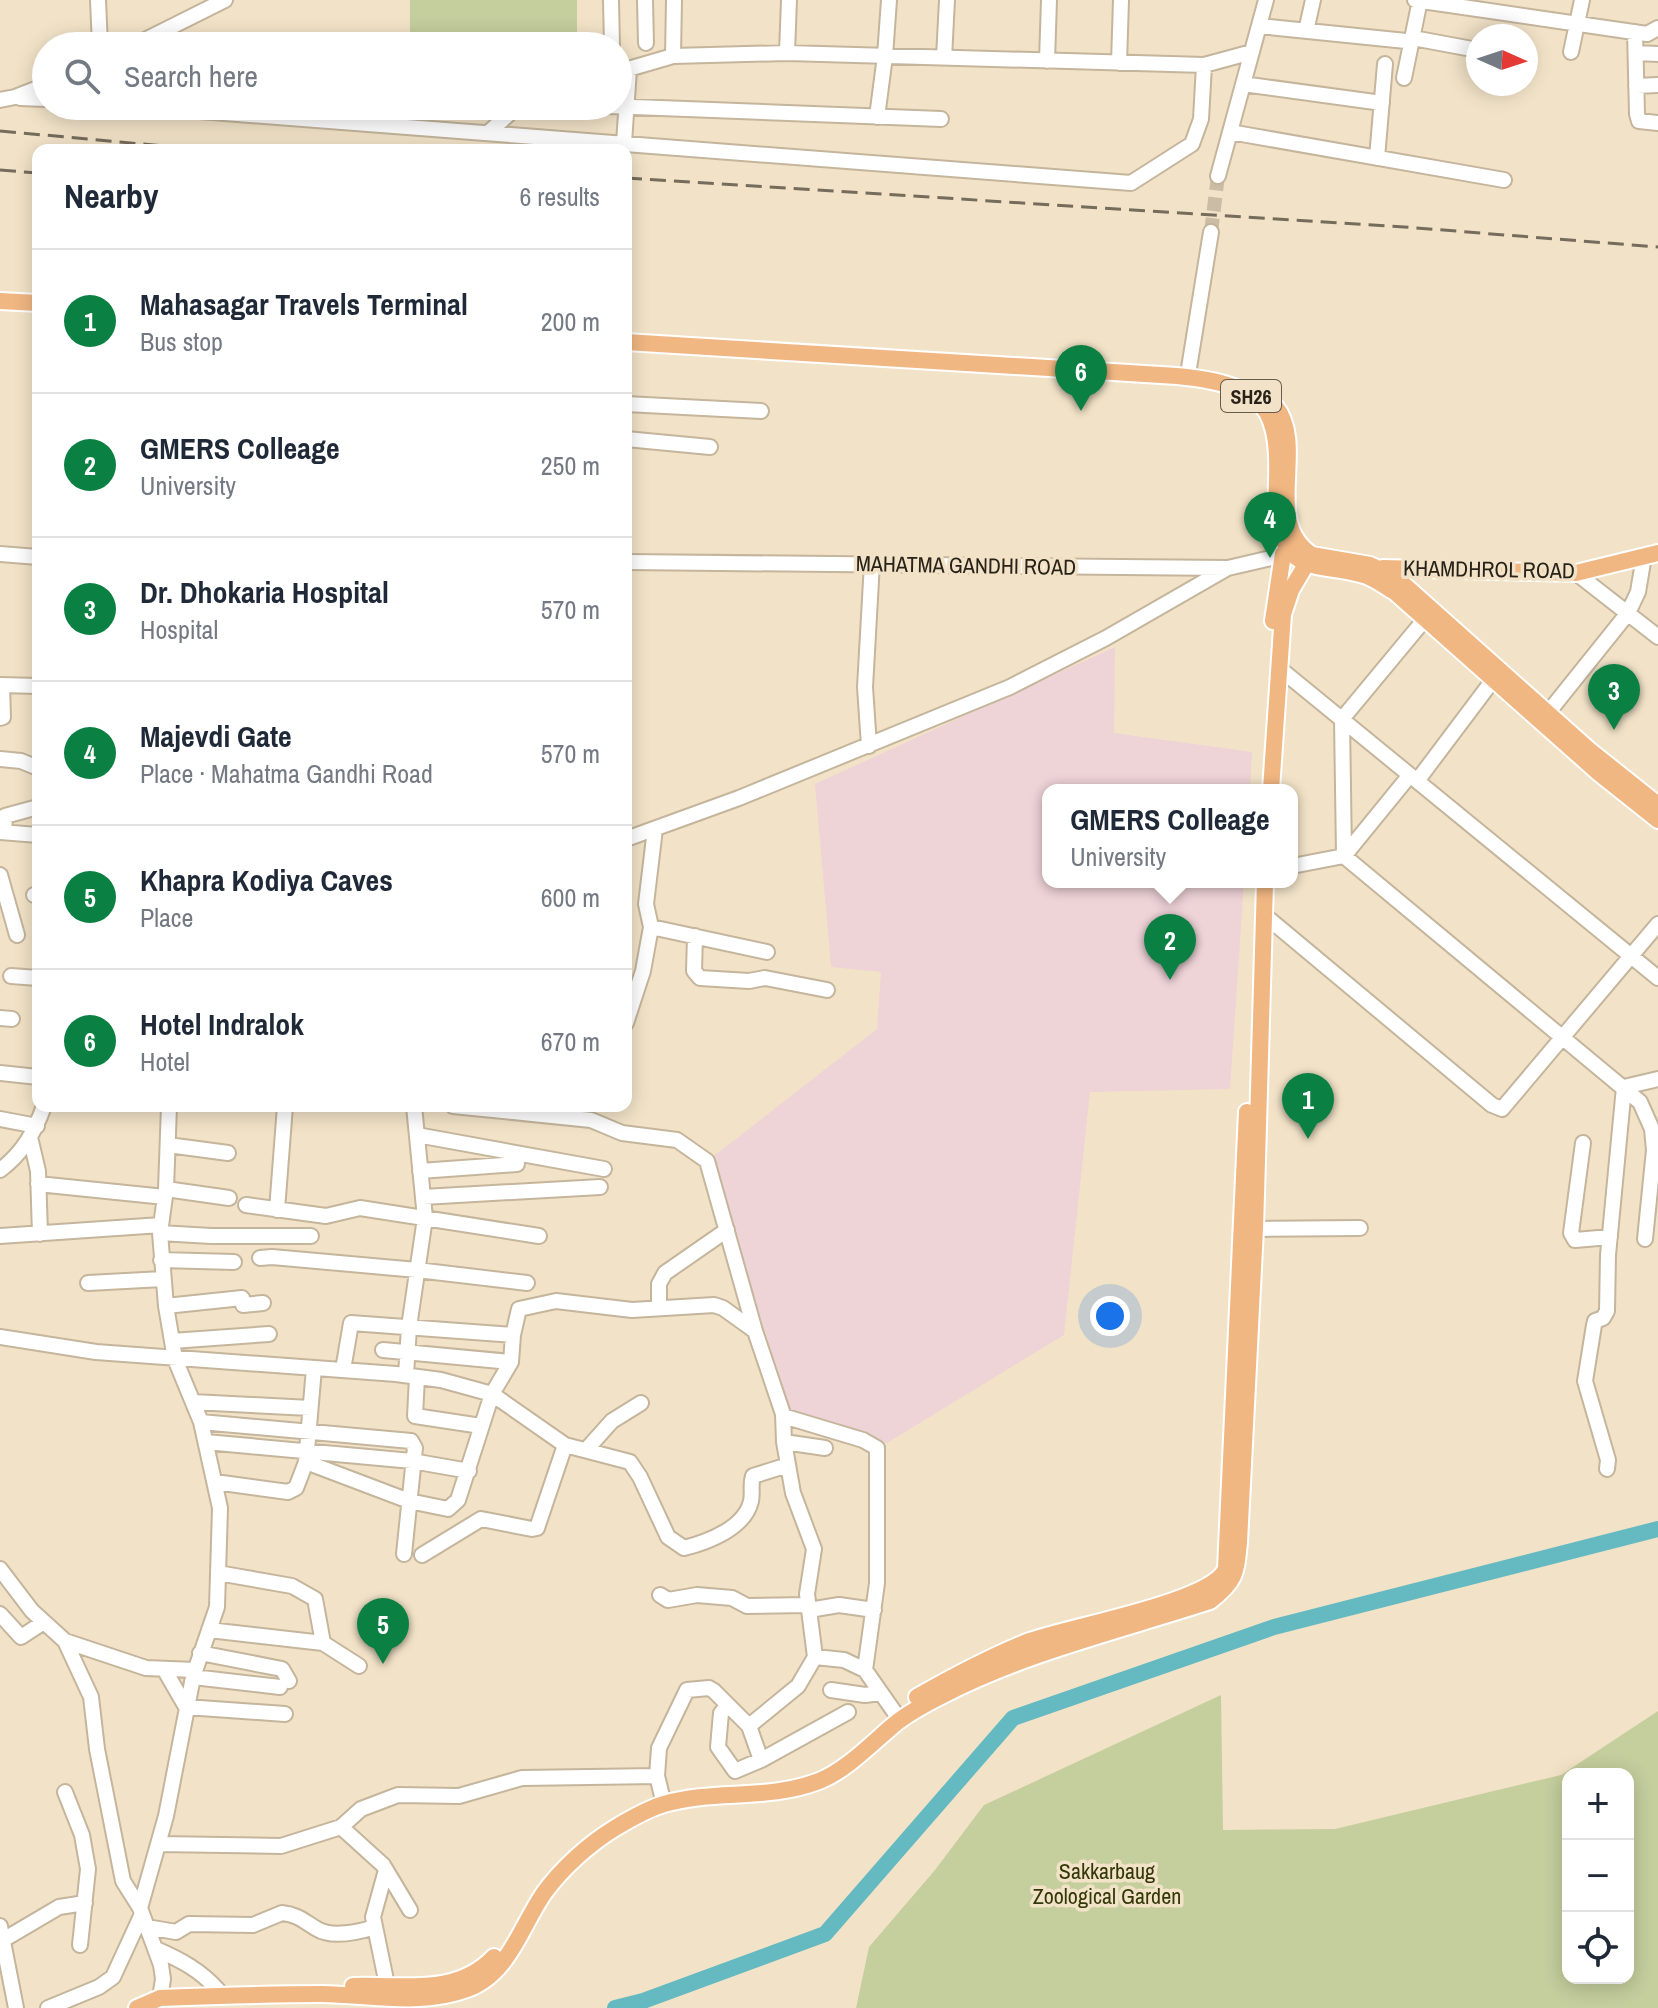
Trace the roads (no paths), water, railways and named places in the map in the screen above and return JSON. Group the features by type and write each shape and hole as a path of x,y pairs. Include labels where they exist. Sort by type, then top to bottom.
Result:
{"main road":[{"path":"0,294 32,296"},
{"path":"0,301 32,303"},
{"name":"SH26","path":"632,333 1189,368 1230,374 1260,390 1278,410 1287,426 1286,498 1299,555"},
{"name":"SH26","path":"632,342 1177,376 1222,383 1252,397 1265,408 1272,420 1276,431 1277,521 1299,555"},
{"path":"1299,555 1375,572 1545,717 1658,820"},
{"path":"1271,784 1286,601 1299,555"},
{"path":"1262,784 1274,608 1299,555"},
{"name":"KHAMDHROL ROAD","path":"1375,572 1576,573 1651,555"},
{"path":"1375,572 1493,680 1658,805"},
{"path":"128,2008 159,1996 218,1990 448,1984 465,1979 492,1960 543,1877 562,1857 616,1816 664,1800 793,1790 824,1779 937,1685 1028,1642 1204,1590 1223,1577 1226,1569 1258,888"},
{"path":"898,1716 999,1668 1210,1601 1232,1581 1239,1542 1255,1229 1265,888"},
{"path":"137,2008 159,1996 323,1994 428,1998 470,1989 485,1980 513,1949 554,1880 612,1829 664,1800"}],"street":[{"path":"98,0 99,32"},
{"path":"161,32 225,0"},
{"path":"611,0 612,32"},
{"path":"645,0 646,43"},
{"path":"673,56 674,0"},
{"path":"787,53 789,0"},
{"path":"877,117 889,0"},
{"path":"944,58 947,0"},
{"path":"1047,61 1049,0"},
{"path":"1119,63 1121,0"},
{"path":"1218,176 1266,0"},
{"path":"1306,31 1313,0"},
{"path":"1404,78 1418,0 1647,34 1658,28"},
{"path":"1571,52 1582,0"},
{"path":"1259,26 1406,41 1413,38 1466,48"},
{"path":"1635,32 1639,121 1658,123"},
{"path":"632,68 673,56 787,53 1204,65 1252,52"},
{"path":"1636,53 1658,54"},
{"path":"1377,158 1385,64"},
{"path":"325,120 1131,183 1192,144 1201,119 1204,65"},
{"path":"1243,84 1382,103"},
{"path":"1636,86 1658,85"},
{"path":"0,100 32,90"},
{"path":"15,97 32,98"},
{"path":"632,107 941,119"},
{"path":"489,132 502,120"},
{"path":"624,143 625,120"},
{"path":"1230,132 1504,180"},
{"path":"1189,368 1211,232"},
{"path":"632,404 761,411"},
{"path":"632,440 710,447"},
{"path":"0,554 32,557"},
{"name":"MAHATMA GANDHI ROAD","path":"632,562 1228,568 1299,555"},
{"path":"1545,717 1628,613 1651,555"},
{"path":"869,746 865,687 872,563"},
{"path":"632,837 869,746 1048,670 1228,568"},
{"path":"1576,573 1658,637"},
{"path":"1425,619 1342,719 1344,856 1640,1102 1652,1129 1653,1172 1645,1239"},
{"path":"1279,668 1658,978"},
{"path":"1298,865 1344,856 1493,680"},
{"path":"0,718 3,717 1,685 32,686"},
{"path":"0,759 32,766"},
{"path":"32,809 5,816 2,832 32,834"},
{"path":"632,1005 643,971 651,927 646,904 655,829"},
{"path":"0,875 17,935"},
{"path":"1263,914 1492,1105 1502,1109 1658,924"},
{"path":"651,927 767,952"},
{"path":"695,936 694,971 700,978 749,981 765,978 827,990"},
{"path":"11,976 32,978"},
{"path":"0,1073 32,1076"},
{"path":"1624,1087 1658,1079"},
{"path":"1607,1469 1608,1460 1585,1381 1595,1321 1603,1318 1607,1311 1610,1237 1624,1087"},
{"path":"0,1170 16,1158 34,1132 42,1112"},
{"path":"48,2008 99,1987 113,1977 143,1916 194,1673 217,1607 220,1508 201,1422 175,1359 161,1260 169,1112"},
{"path":"277,1210 285,1112"},
{"path":"415,1112 425,1218 407,1353 415,1416 481,1426"},
{"path":"592,1113 622,1133 677,1140 707,1161 755,1331 783,1416 793,1493 814,1549 807,1594 815,1657 798,1686 749,1726"},
{"path":"0,1119 34,1132"},
{"path":"34,1132 40,1234"},
{"path":"417,1135 604,1169"},
{"path":"1583,1143 1571,1233 1575,1240 1610,1237"},
{"path":"168,1145 228,1153"},
{"path":"0,1155 16,1158"},
{"path":"420,1171 517,1164"},
{"path":"38,1184 229,1198"},
{"path":"423,1197 600,1187"},
{"path":"246,1205 326,1216 360,1208 539,1236"},
{"path":"1255,1229 1360,1228"},
{"path":"0,1236 161,1229 211,1236 311,1236"},
{"path":"659,1308 659,1284 665,1273 727,1230"},
{"path":"260,1258 417,1270 527,1283"},
{"path":"161,1260 234,1262"},
{"path":"88,1283 163,1279"},
{"path":"166,1306 242,1298 243,1305 263,1303"},
{"path":"306,1457 409,1501 448,1509 458,1500 492,1394 511,1362 519,1309 556,1301 632,1310 720,1306 755,1331"},
{"path":"343,1370 351,1323 513,1335"},
{"path":"172,1341 269,1334"},
{"path":"0,1337 96,1352 412,1376 441,1380 492,1394 565,1445 630,1462 668,1537 684,1548 702,1544 741,1521 752,1499 750,1483 753,1476 788,1465"},
{"path":"383,1350 511,1362"},
{"path":"215,1482 288,1492 296,1488 306,1457 314,1368"},
{"path":"193,1402 310,1408"},
{"path":"586,1450 612,1421 641,1403"},
{"path":"783,1416 863,1440 877,1448 877,1583 865,1670"},
{"path":"201,1422 411,1441 415,1448 404,1554"},
{"path":"206,1442 306,1457 412,1461 469,1471"},
{"path":"784,1442 825,1448"},
{"path":"422,1555 481,1519 537,1528 565,1445"},
{"path":"0,1569 44,1622 65,1641 91,1697 97,1749 123,1881 143,1916 156,1949 163,1979 159,1996"},
{"path":"218,1573 292,1586 315,1599 323,1643"},
{"path":"660,1595 668,1600 697,1595 732,1598 747,1606 839,1605 874,1610"},
{"path":"21,1596 0,1613 21,1637 44,1622"},
{"path":"209,1630 323,1643 359,1666"},
{"path":"65,1641 146,1668 285,1684 282,1669 200,1653"},
{"path":"815,1657 844,1660 865,1670 898,1716"},
{"path":"164,1669 186,1707"},
{"path":"664,1800 657,1776 659,1748 687,1690 709,1688 717,1693 749,1726 761,1760"},
{"path":"831,1690 865,1695 881,1693"},
{"path":"727,1706 721,1713 718,1747 735,1771 848,1712"},
{"path":"186,1707 285,1714"},
{"path":"159,1844 281,1846 341,1827 361,1809 398,1795 459,1796 522,1778 657,1776"},
{"path":"65,1792 86,1852 88,1869 80,1945"},
{"path":"341,1827 386,1870 410,1910"},
{"path":"386,1870 374,1913 387,1985"},
{"path":"16,2008 2,1933 59,1907 85,1903"},
{"path":"143,1916 176,1932 189,1924 253,1925 282,1913 306,1920 320,1931 329,1933 357,1932 375,1927"},
{"path":"156,1949 194,1968 218,1990"}],"waterway":[{"path":"615,2008 643,2001 825,1934 1013,1718 1274,1627 1658,1529"}],"tunnel":[{"path":"1211,232 1218,176"}],"railway":[{"path":"0,131 142,144"},
{"path":"0,170 32,173"},
{"path":"632,178 1404,227 1658,247"}],"place":[{"name":"Hotel Indralok","path":"1081,411"},
{"name":"Majevdi Gate","path":"1270,558"},
{"name":"Dr. Dhokaria Hospital","path":"1614,730"},
{"name":"GMERS Colleage","path":"1170,980"},
{"name":"Mahasagar Travels Terminal","path":"1308,1139"},
{"name":"Khapra Kodiya Caves","path":"383,1664"}],"park label":[{"name":"Sakkarbaug Zoological Garden","path":"1107,1884"}]}
